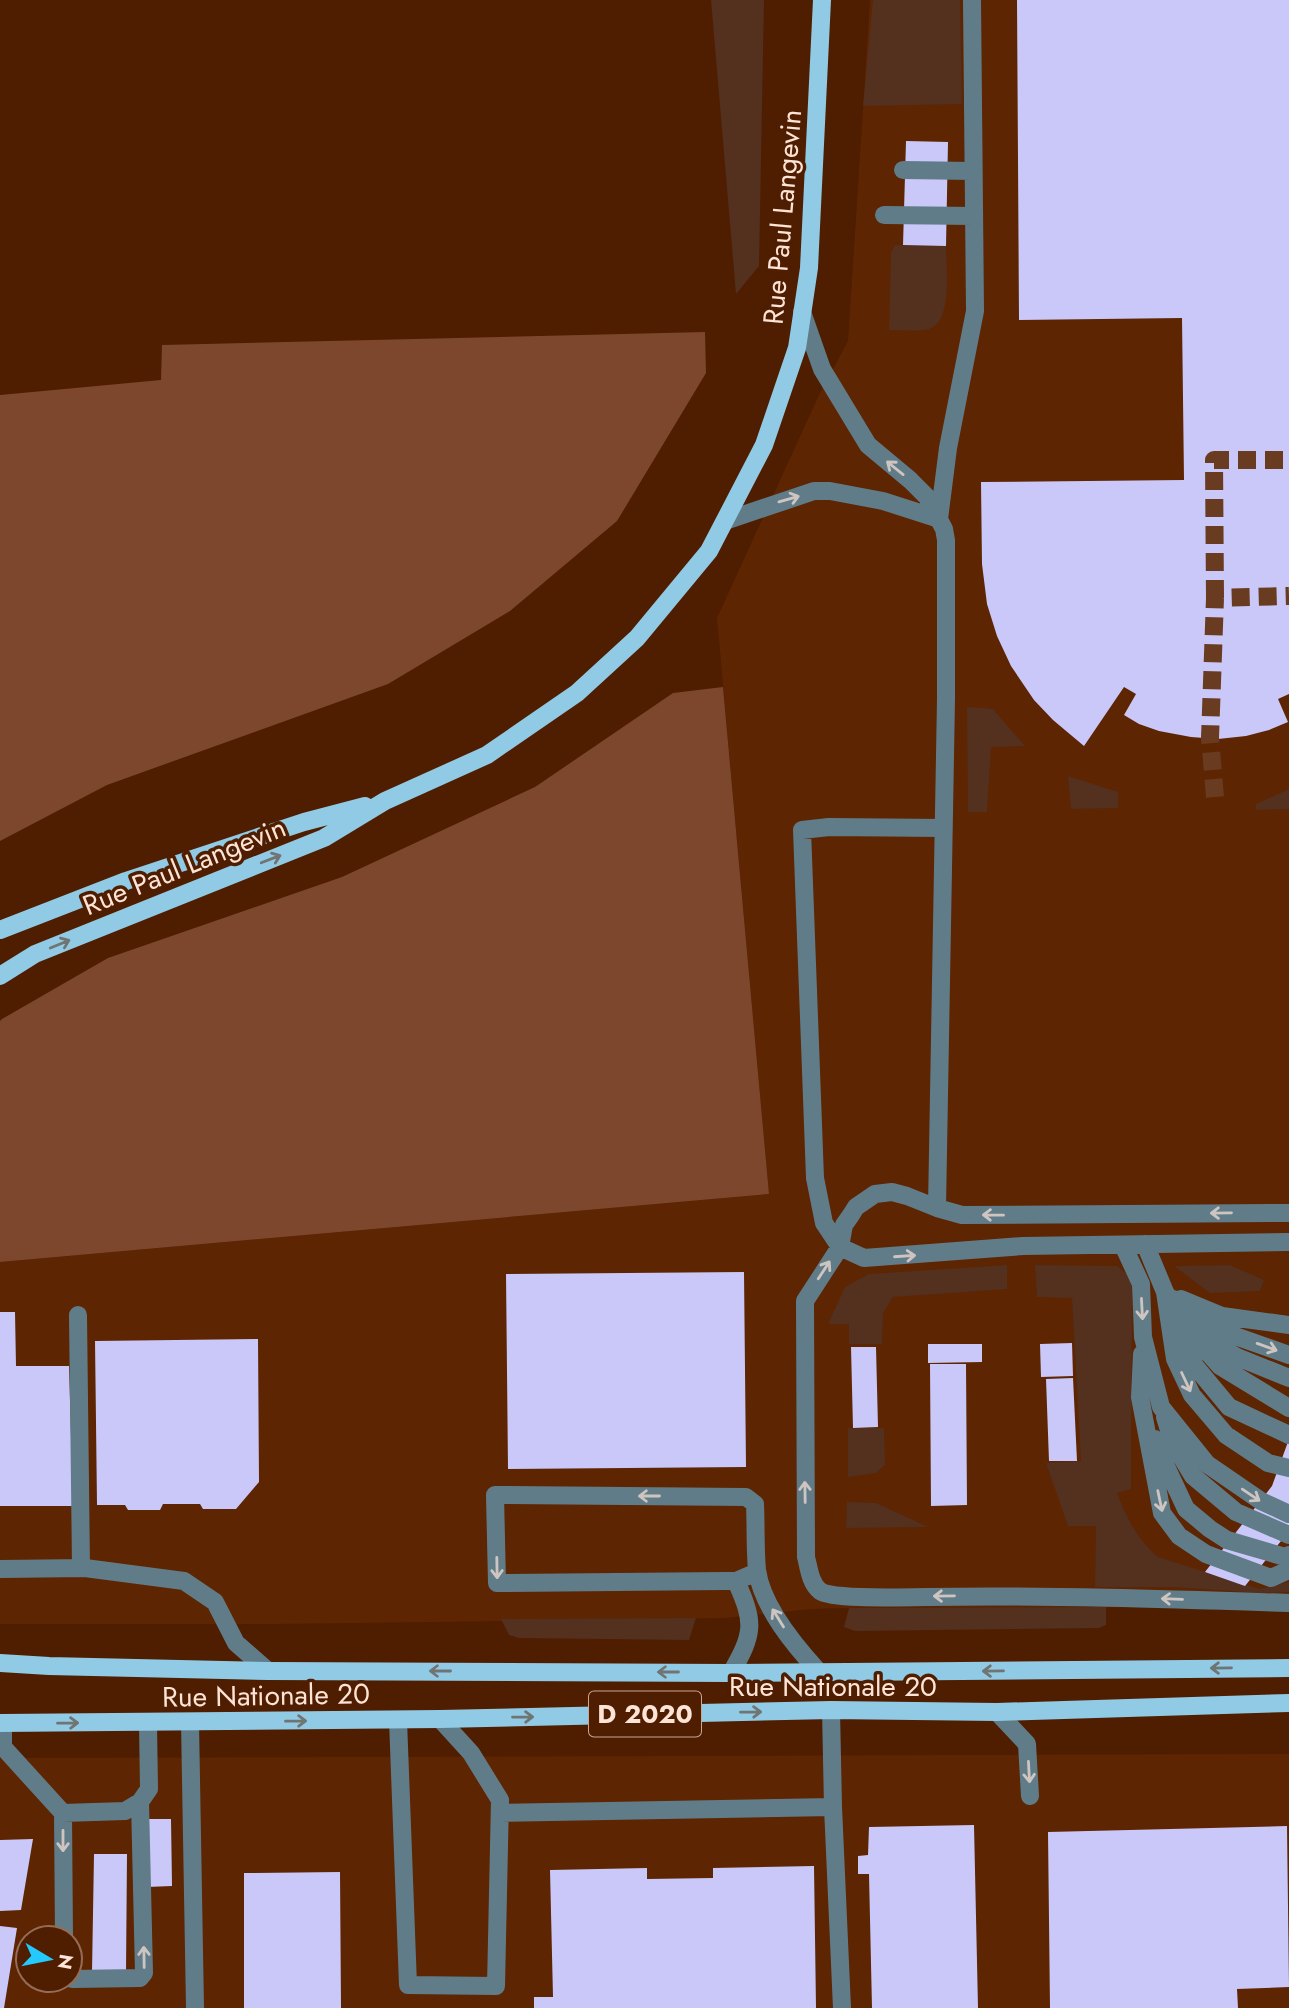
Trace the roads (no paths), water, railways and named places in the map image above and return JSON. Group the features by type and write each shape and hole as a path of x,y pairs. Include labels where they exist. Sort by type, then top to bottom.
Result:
{"main road":[{"name":"Rue Paul Langevin","path":"0,976 35,954 324,838 385,801 487,755 577,693 637,638 709,551 725,522 764,445 797,348 810,268 822,0"},
{"name":"Rue Paul Langevin","path":"0,930 151,873 304,822 385,801"},
{"name":"Rue Nationale 20","path":"0,1662 49,1666 268,1671 731,1673 1289,1668"},
{"name":"Rue Nationale 20","path":"1,1723 398,1720 831,1710 997,1712 1289,1703"}],"lane":[{"path":"939,519 948,448 975,311 972,0"},
{"path":"903,170 973,171"},
{"path":"884,215 974,216"},
{"path":"802,312 822,369 868,445 928,497 946,540 937,1208"},
{"path":"725,522 814,491 830,491 883,501 939,519"},
{"path":"943,828 829,827 802,830 815,1178 824,1223 839,1247 864,1258 1024,1246 1289,1242"},
{"path":"1289,1213 974,1215 937,1208 892,1192 875,1194 856,1206 844,1225 839,1247 805,1301 806,1557 812,1581 820,1591 830,1595 888,1597 1058,1595 1289,1602"},
{"path":"1145,1244 1195,1366 1229,1407 1289,1435"},
{"path":"1123,1245 1141,1284 1143,1337 1140,1397 1162,1513 1179,1536 1206,1554 1271,1578 1289,1570"},
{"path":"1165,1292 1222,1316 1289,1325"},
{"path":"1165,1292 1184,1326 1220,1366 1289,1408"},
{"path":"1165,1292 1204,1325 1289,1355"},
{"path":"1165,1292 1175,1359 1192,1395 1226,1435 1268,1463 1289,1468"},
{"path":"78,1315 81,1568"},
{"path":"1184,1326 1237,1357 1289,1378"},
{"path":"1143,1337 1173,1443 1193,1476 1236,1512 1289,1535"},
{"path":"1140,1397 1164,1462 1186,1509 1227,1540 1285,1557 1289,1555"},
{"path":"1161,1407 1207,1464 1261,1501 1289,1514"},
{"path":"757,1572 736,1581 497,1583 495,1495 746,1497 755,1504 757,1572 766,1600 795,1646 819,1672"},
{"path":"0,1569 81,1568 184,1581 215,1602 236,1643 268,1671"},
{"path":"731,1673 746,1646 750,1632 746,1604 736,1581"},
{"path":"831,1710 842,2008"},
{"path":"997,1712 1027,1744 1030,1796"},
{"path":"398,1720 408,1985 496,1986 500,1800 471,1753 440,1719"},
{"path":"190,1722 195,2008"},
{"path":"1,1723 3,1747 62,1813 64,1924"},
{"path":"62,1813 125,1811 140,1802 149,1789 148,1723"},
{"path":"84,1979 140,1978 144,1973 140,1802"},
{"path":"501,1813 833,1807"}],"tunnel":[{"path":"1215,598 1214,460 1289,460"},
{"path":"1215,797 1210,738 1215,598 1289,596"}]}
